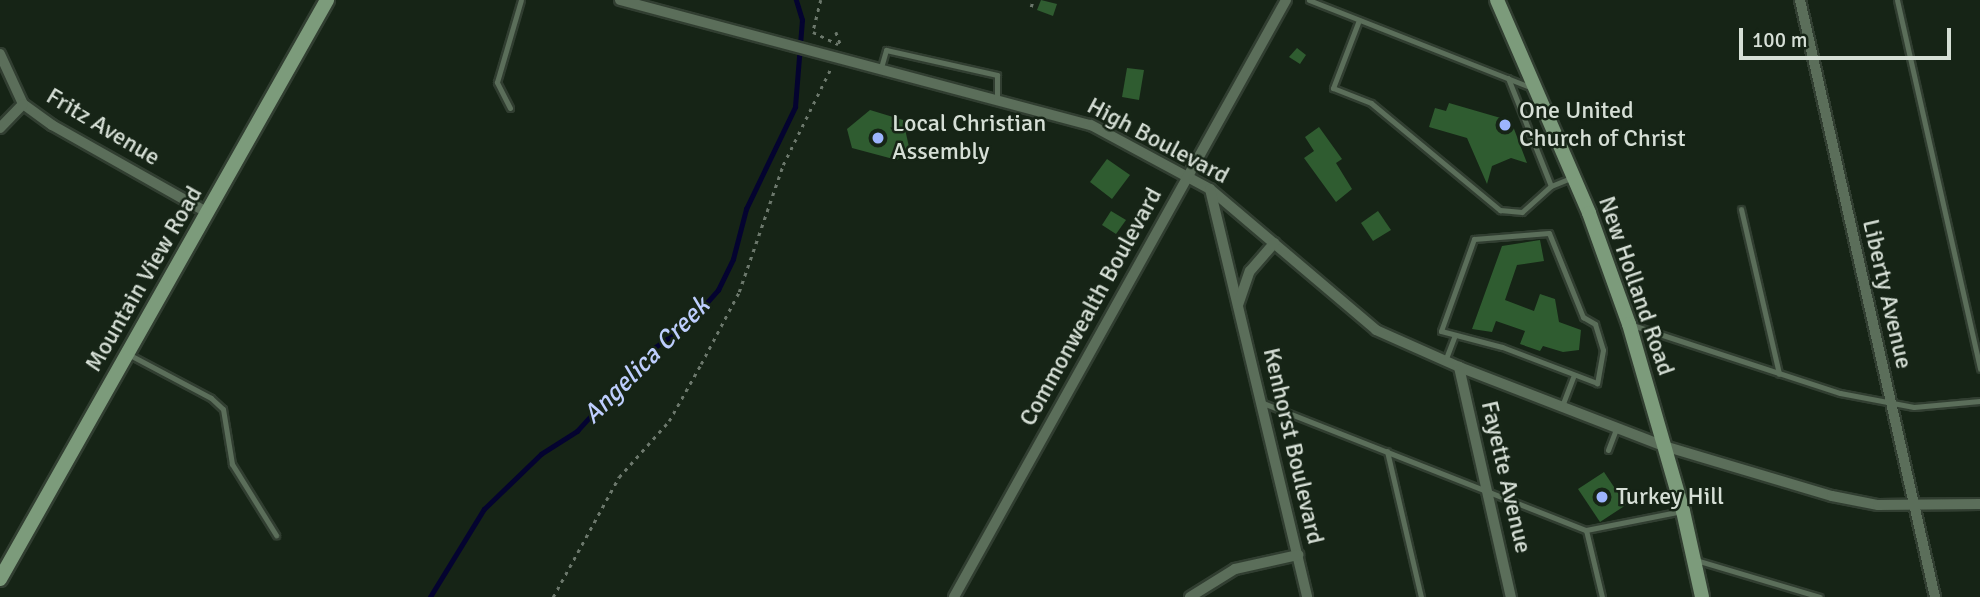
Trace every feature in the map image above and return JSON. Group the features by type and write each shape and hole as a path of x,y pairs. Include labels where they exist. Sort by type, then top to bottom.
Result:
{"street":[{"name":"Mountain View Road","path":"0,579 327,0"},
{"name":"High Boulevard","path":"620,0 1091,125 1210,189 1376,330 1459,367 1664,446 1832,496 1914,506 1980,504"},
{"path":"650,0 657,10"},
{"name":"Commonwealth Boulevard","path":"954,597 1286,0"},
{"name":"New Holland Road","path":"1497,0 1574,177 1629,324 1683,511 1702,597"},
{"name":"Liberty Avenue","path":"1800,0 1935,597"},
{"name":"Fritz Avenue","path":"0,54 23,104 52,125 208,213"},
{"path":"0,128 23,104"},
{"name":"Kenhorst Boulevard","path":"1210,189 1307,597"},
{"path":"1238,305 1250,271 1273,243"},
{"name":"Fayette Avenue","path":"1459,367 1511,597"},
{"path":"1190,597 1235,569 1298,555"}],"lane":[{"path":"510,108 497,82 521,0"},
{"path":"1308,0 1535,89"},
{"path":"1897,0 1980,369"},
{"path":"1359,20 1333,88 1371,103 1500,210 1522,212 1551,186 1574,177"},
{"path":"880,71 886,50 997,75 997,100"},
{"path":"1508,78 1551,186"},
{"path":"1741,209 1779,374"},
{"path":"1549,233 1583,317 1595,324 1603,350 1597,383 1574,375 1502,347 1454,337 1441,331 1475,239 1549,233"},
{"path":"1629,324 1840,393 1890,403 1945,406 1980,401"},
{"path":"1445,360 1454,337"},
{"path":"128,354 211,398 223,409 232,464 276,535"},
{"path":"1562,406 1574,375"},
{"path":"1263,403 1488,489 1586,530 1683,511"},
{"path":"1608,450 1617,428"},
{"path":"1387,451 1421,597"},
{"path":"1586,530 1602,597"},
{"path":"1693,559 1820,597"}],"path":[{"path":"821,0 813,32 841,46"},
{"path":"1031,7 1034,0"},
{"path":"836,32 841,46"},
{"path":"553,597 618,477 669,421 714,340 755,254 783,165 830,57 841,46"}],"building":[{"path":"1041,0 1057,4 1053,16 1037,10"},
{"path":"1297,48 1306,55 1300,64 1289,57"},
{"path":"1127,68 1144,70 1139,100 1122,97"},
{"path":"1449,103 1511,121 1527,163 1511,158 1492,166 1487,184 1467,138 1429,127 1435,108 1446,111"},
{"name":"Local Christian Assembly","path":"870,110 903,120 909,147 897,160 852,148 847,129"},
{"path":"1319,127 1342,159 1336,163 1352,189 1336,202 1304,158 1314,151 1305,137"},
{"path":"1107,159 1130,175 1112,199 1090,182"},
{"path":"1111,211 1126,220 1116,234 1102,225"},
{"path":"1378,211 1391,230 1373,241 1361,223"},
{"path":"1540,240 1544,261 1517,265 1505,300 1534,311 1540,294 1555,299 1559,322 1581,330 1579,350 1563,352 1543,346 1540,351 1520,344 1525,331 1496,321 1492,332 1472,329 1502,246"},
{"name":"Turkey Hill","path":"1604,472 1626,505 1600,522 1578,489"}],"waterway":[{"name":"Angelica Creek","path":"430,597 484,509 541,454 577,431 651,350 687,325 718,290 733,259 746,209 795,107 802,20 796,0"}],"place":[{"name":"One United Church of Christ","path":"1505,125"},
{"name":"Local Christian Assembly","path":"878,138"},
{"name":"Turkey Hill","path":"1602,497"}]}
